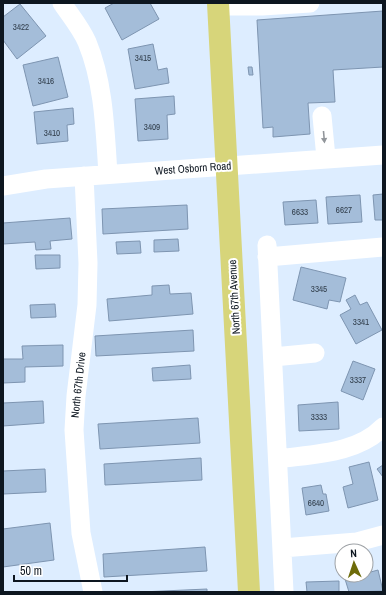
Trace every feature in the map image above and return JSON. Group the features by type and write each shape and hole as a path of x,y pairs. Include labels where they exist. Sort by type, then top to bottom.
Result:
{"main road":[{"name":"North 67th Avenue","path":"218,5 249,592"}],"street":[{"path":"62,3 86,40 94,62 100,86 108,174"},
{"path":"218,5 310,3"},
{"path":"322,116 326,158"},
{"name":"West Osborn Road","path":"3,186 46,179 383,154"},
{"name":"North 67th Drive","path":"84,176 88,263 87,304 76,396 74,430 81,533 93,592"},
{"path":"284,592 267,251 383,247"},
{"path":"273,356 316,353"},
{"path":"278,459 332,451 360,444 376,434 383,427"},
{"path":"282,548 358,542 383,535"}],"building":[{"path":"114,3 150,3 159,19 122,40 105,8"},
{"path":"20,4 46,36 17,59 3,40 3,17"},
{"path":"383,11 383,67 333,70 335,102 308,103 310,134 273,137 273,127 263,128 257,20"},
{"path":"153,44 158,70 167,68 169,83 135,89 128,49"},
{"path":"58,57 68,97 33,106 23,65"},
{"path":"248,67 252,67 253,75 249,75"},
{"path":"174,96 175,114 167,115 168,139 138,141 135,99"},
{"path":"73,108 74,124 67,125 68,141 37,144 34,112"},
{"path":"383,194 383,220 375,220 373,195"},
{"path":"360,195 362,222 328,224 326,197"},
{"path":"316,200 318,223 285,225 283,202"},
{"path":"187,205 188,229 103,234 102,209"},
{"path":"70,218 72,239 50,241 51,249 36,250 35,242 3,244 3,223"},
{"path":"178,239 179,251 154,252 154,240"},
{"path":"140,241 141,253 117,254 116,242"},
{"path":"35,255 60,255 60,268 36,269"},
{"path":"301,267 346,278 340,302 329,300 327,309 293,300"},
{"path":"169,285 170,294 191,293 193,314 109,321 107,299 152,295 152,286"},
{"path":"355,295 360,305 367,302 382,330 356,344 340,315 351,309 346,300"},
{"path":"55,304 56,317 31,318 30,305"},
{"path":"193,330 194,351 96,356 95,336"},
{"path":"63,345 63,366 25,367 25,382 3,383 3,359 23,359 22,346"},
{"path":"353,361 375,369 363,400 341,391"},
{"path":"190,365 191,379 153,381 152,368"},
{"path":"43,401 44,423 3,426 3,403"},
{"path":"338,402 339,429 299,431 298,405"},
{"path":"198,418 200,443 100,449 98,424"},
{"path":"201,458 202,480 105,485 104,464"},
{"path":"369,462 378,500 348,508 343,487 353,484 349,467"},
{"path":"383,465 383,477 377,469"},
{"path":"45,469 46,492 3,494 3,471"},
{"path":"321,485 323,494 326,494 329,511 306,515 302,488"},
{"path":"50,523 54,560 3,567 3,529"},
{"path":"205,547 207,571 104,577 103,554"},
{"path":"378,570 383,591 349,592 346,583 374,583 374,571"},
{"path":"334,581 334,583 339,583 339,592 307,592 306,582"},
{"path":"207,589 207,592 141,592"}]}
